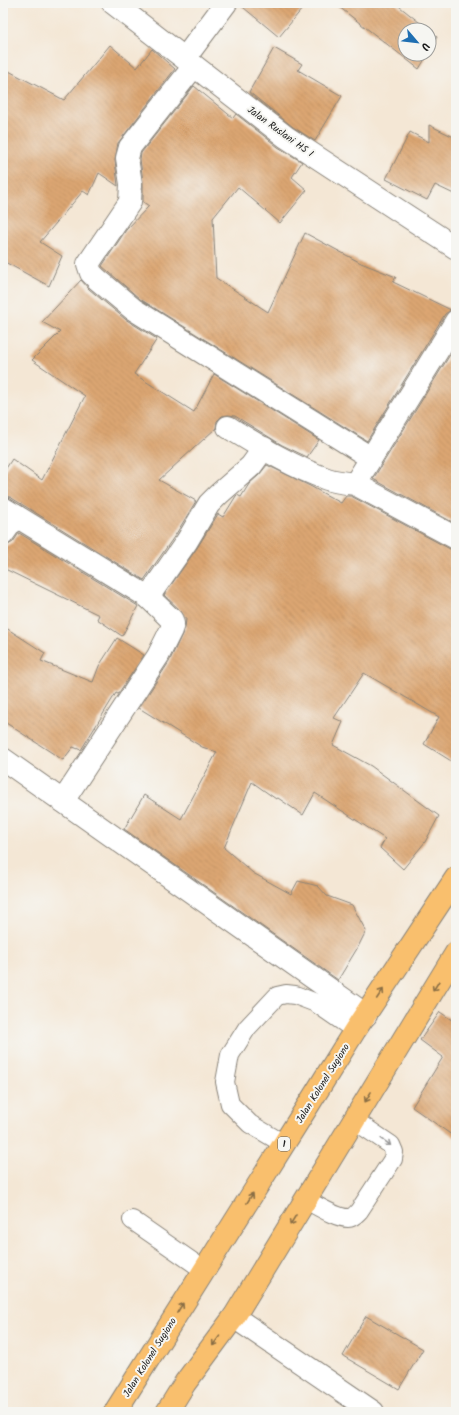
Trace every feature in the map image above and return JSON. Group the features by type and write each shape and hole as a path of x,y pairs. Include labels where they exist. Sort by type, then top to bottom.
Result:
{"highway":[{"name":"Jalan Kolonel Sugiono","path":"115,1412 360,1022 456,878"},
{"path":"167,1412 185,1383 234,1317 456,953"}],"street":[{"name":"Jalan Ruslani HS I","path":"113,3 286,136 456,248"},
{"path":"226,3 190,62 130,147 127,158 131,184 130,202 88,264 89,268 97,279 133,309 371,458"},
{"path":"355,484 456,321"},
{"path":"228,427 264,448 328,479 355,484 456,538"},
{"path":"148,598 187,541 209,504 251,466 264,448"},
{"path":"3,534 9,512 148,598 172,620 173,624 158,656 63,801"},
{"path":"3,759 63,801 360,1022"},
{"path":"234,1317 373,1412"}],"lane":[{"path":"284,1144 250,1124 230,1104 225,1082 230,1055 248,1028 277,996 286,994 295,995 360,1022"},
{"path":"306,1200 340,1216 348,1218 352,1217 359,1210 393,1159 394,1152 391,1144 354,1120"},
{"path":"132,1220 204,1270"}],"building":[{"path":"238,3 307,3 279,37"},
{"path":"334,3 395,3 419,22 397,22 397,52"},
{"path":"110,45 137,68 152,49 175,69 118,143 115,160 118,186 99,173 89,195 83,191 40,242 62,256 49,286 3,261 3,68 64,100"},
{"path":"274,48 302,64 298,70 342,96 315,141 293,127 249,92"},
{"path":"410,62 423,62 419,69"},
{"path":"194,86 233,118 236,114 278,147 302,162 292,177 307,190 280,223 238,187 213,218 216,278 268,312 305,233 361,263 396,277 393,282 451,310 445,314 367,441 140,299 102,266 126,230 149,206 143,202 143,182 140,159 141,153"},
{"path":"429,125 456,138 456,195 435,185 427,200 386,179 410,132 429,142"},
{"path":"81,280 89,289 125,319 157,339 134,374 194,412 214,374 319,440 307,457 282,445 235,416 222,416 217,421 216,428 159,480 196,501 176,534 144,580 10,497 3,496 3,473 12,459 42,480 85,396 32,360 60,332 42,322"},
{"path":"456,345 456,524 373,479"},
{"path":"267,465 341,503 346,496 351,496 450,549 456,550 456,764 424,744 439,717 364,673 334,718 343,722 333,745 371,766 439,816 425,842 403,869 380,848 385,839 315,793 303,815 278,798 276,799 252,782 224,848 253,873 291,894 298,881 318,886 327,896 352,905 366,931 338,980 124,829 144,795 181,819 217,752 202,747 139,708 169,662 185,628 186,619 181,611 164,595 197,548 218,514 223,517 236,496 241,497 249,484"},
{"path":"19,533 138,606 122,636 97,619 99,615 3,568 3,549 5,546 13,542"},
{"path":"3,626 45,653 41,661 93,682 99,666 117,638 144,655 118,694 116,693 81,750 73,747 63,760 3,721"},
{"path":"440,1012 456,1023 456,1138 412,1107 443,1057 420,1040"},
{"path":"366,1316 423,1349 399,1389 343,1356"}]}
